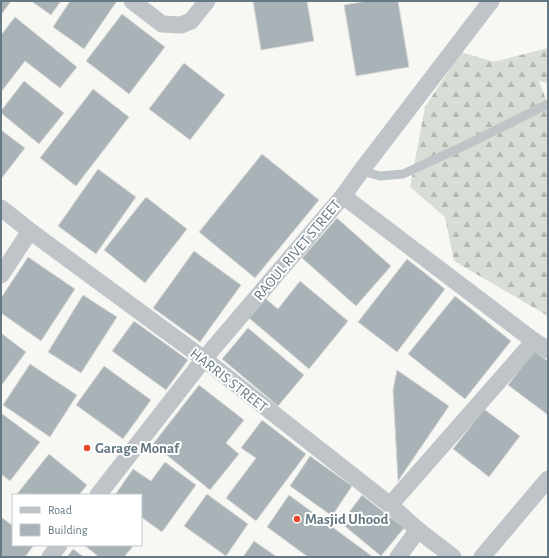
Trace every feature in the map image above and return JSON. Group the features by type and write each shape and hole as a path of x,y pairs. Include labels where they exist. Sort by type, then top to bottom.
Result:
{"street":[{"path":"132,1 162,24 180,25 191,21 208,1"},
{"name":"RAOUL RIVET STREET","path":"99,494 204,359 343,196 491,1"},
{"path":"343,196 541,345 390,505"},
{"name":"HARRIS STREET","path":"1,208 204,359 390,505 418,530 453,557"},
{"path":"1,275 30,231"},
{"path":"482,557 548,480"},
{"path":"398,557 418,530"},
{"path":"50,557 58,546"}],"lane":[{"path":"361,171 380,176 403,174 466,145 548,104"}],"green space":[{"path":"548,48 548,83 539,81 548,105 548,316 454,261 445,217 410,187 425,107 461,52 494,62"}],"building":[{"path":"1,1 11,1 1,15"},
{"path":"31,1 61,1 51,15"},
{"path":"70,1 117,1 84,49 53,27"},
{"path":"253,1 307,1 314,41 261,50"},
{"path":"367,1 398,1 409,67 356,76 344,5"},
{"path":"122,14 165,47 129,94 86,61"},
{"path":"15,17 77,67 60,88 25,61 1,92 1,35"},
{"path":"184,63 225,95 190,140 149,109"},
{"path":"24,81 64,113 39,144 1,113"},
{"path":"93,89 129,117 76,186 40,158"},
{"path":"1,130 25,148 1,179"},
{"path":"262,154 319,200 255,278 199,232"},
{"path":"98,169 136,197 96,254 58,226"},
{"path":"146,197 187,229 145,283 104,250"},
{"path":"337,218 391,266 356,306 302,258"},
{"path":"194,251 241,285 200,342 153,308"},
{"path":"28,257 75,289 41,341 1,313 1,298"},
{"path":"407,259 445,289 397,352 358,322"},
{"path":"300,281 348,321 309,369 249,318 265,298 278,309"},
{"path":"83,295 117,317 81,373 48,352"},
{"path":"455,296 511,341 465,399 408,354"},
{"path":"134,321 188,360 166,390 112,351"},
{"path":"248,328 304,375 278,406 222,359"},
{"path":"1,333 26,352 1,386"},
{"path":"534,351 548,361 548,415 508,385"},
{"path":"30,364 77,395 50,437 3,405"},
{"path":"104,366 151,400 123,439 76,405"},
{"path":"397,370 449,406 398,481 393,390"},
{"path":"199,385 244,420 226,443 239,454 210,490 153,444"},
{"path":"484,409 520,436 489,477 453,449"},
{"path":"1,413 40,442 10,481 1,474"},
{"path":"262,420 306,454 256,521 226,498 256,458 241,448"},
{"path":"49,454 87,485 80,494 17,494"},
{"path":"310,456 352,486 332,516 290,486"},
{"path":"165,462 196,485 162,532 142,518 142,494 116,494 133,469 151,481"},
{"path":"207,494 248,524 226,556 184,526"},
{"name":"Masjid Uhood","path":"289,495 373,557 308,557 267,527"},
{"path":"362,495 404,528 381,556 341,523"},
{"path":"1,517 12,525 12,546 33,546 25,557 1,557"},
{"path":"254,541 277,557 243,557"},
{"path":"85,546 133,546 124,557 99,557"},
{"path":"73,549 84,557 67,557"}],"place":[{"name":"Garage Monaf","path":"87,448"},
{"name":"Masjid Uhood","path":"297,519"}]}
